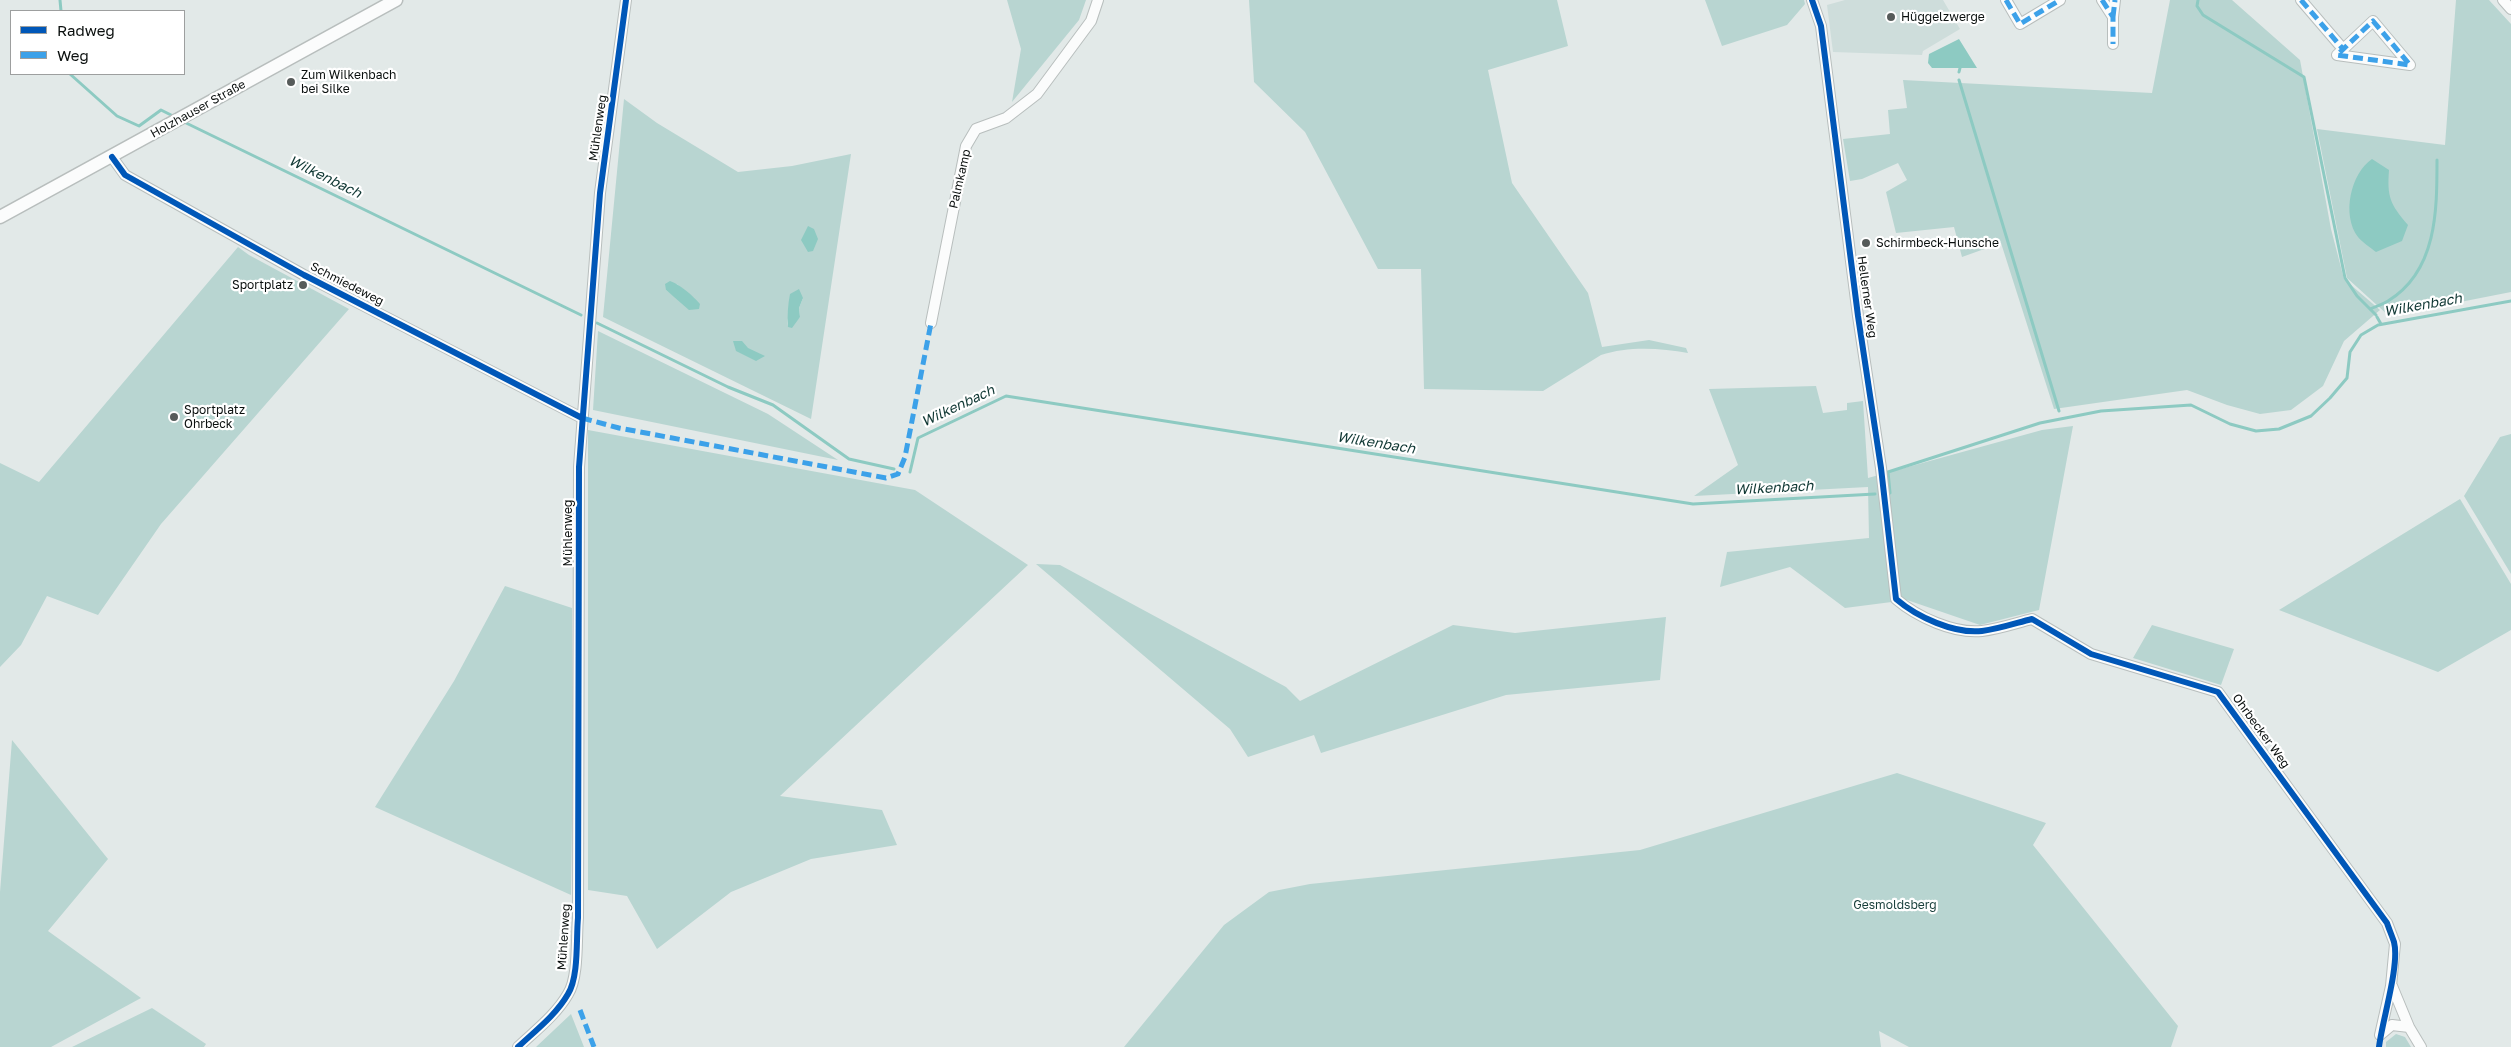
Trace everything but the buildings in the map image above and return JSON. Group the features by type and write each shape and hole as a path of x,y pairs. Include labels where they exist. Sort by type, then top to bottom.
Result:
{"street":[{"name":"Holzhauser Straße","path":"0,217 396,0"},
{"name":"Mühlenweg","path":"518,1047 552,1015 569,993 575,969 578,918 579,468 600,193 626,0"},
{"name":"Palmkamp","path":"931,323 966,146 976,129 1006,118 1036,94 1091,22 1098,0"},
{"name":"Hellerner Weg","path":"1812,0 1821,26 1858,316 1881,468 1896,599"},
{"path":"2006,0 2020,24 2060,0"},
{"path":"2102,0 2113,17"},
{"path":"2113,44 2115,0"},
{"path":"2301,0 2343,49"},
{"path":"2503,0 2511,9"},
{"path":"2373,21 2410,65 2337,55 2343,49 2373,21"},
{"name":"Schmiedeweg","path":"112,156 126,175 304,275 582,418"},
{"name":"Ohrbecker Weg","path":"1896,599 1907,608 1935,622 1969,632 1984,631 2032,619 2091,654 2218,692 2387,924 2395,944 2391,986 2380,1035 2392,1025 2409,1027"},
{"name":"Ohrbecker Weg","path":"2391,986 2420,1047"}],"shaded area":[{"name":"Hüggelzwerge","path":"1845,0 1943,0 1960,29 1923,51 1922,55 1833,52 1827,5"}],"green space":[{"path":"1007,0 1086,0 1079,20 1012,102 1021,49"},
{"path":"1249,0 1557,0 1568,46 1488,70 1512,183 1588,293 1602,347 1649,340 1686,348 1688,353 1644,349 1611,352 1601,355 1543,391 1424,389 1421,269 1378,269 1305,132 1254,82"},
{"path":"1705,0 1804,0 1805,4 1787,25 1722,46"},
{"path":"2170,0 2232,0 2300,60 2331,229 2344,279 2380,310 2344,341 2323,386 2291,410 2260,414 2227,405 2187,390 2054,409 2001,243 1962,257 1954,227 1896,233 1886,192 1907,180 1898,163 1862,179 1850,181 1843,139 1890,134 1888,110 1907,108 1903,80 2152,93"},
{"path":"2456,0 2489,0 2511,24 2511,292 2389,316 2347,278 2317,129 2445,145"},
{"path":"624,99 657,123 738,172 792,166 851,154 811,419 603,317","holes":["677,284 699,304 675,297 666,290","803,298 799,308 800,317 788,326 789,314"]},
{"path":"238,247 249,255 349,309 161,524 98,615 47,596 21,645 0,667 0,463 39,482"},
{"path":"598,331 768,414 838,460 593,410"},
{"path":"1816,386 1823,413 1847,410 1847,403 1863,401 1868,478 2042,430 2073,426 2039,610 1980,625 1907,600 1845,608 1790,567 1720,587 1727,552 1869,538 1868,487 1694,496 1738,465 1709,389"},
{"path":"588,430 915,490 1028,565 780,796 882,810 897,845 811,859 731,892 657,949 627,896 588,890"},
{"path":"2511,434 2511,574 2464,496 2500,437"},
{"path":"2460,499 2511,584 2511,630 2438,672 2279,610"},
{"path":"1036,564 1060,565 1286,687 1300,701 1453,625 1515,633 1666,617 1660,680 1506,695 1321,753 1314,735 1248,757 1230,729"},
{"path":"505,586 572,608 571,895 375,807 454,681"},
{"path":"2152,625 2234,649 2221,685 2133,658"},
{"path":"12,740 108,859 48,931 141,998 51,1047 0,1047 0,892"},
{"name":"Gesmoldsberg","path":"1897,773 2046,823 2033,845 2178,1026 2171,1047 1909,1047 1879,1031 1881,1047 1124,1047 1224,925 1269,892 1310,884 1640,850"},
{"path":"152,1008 206,1044 204,1047 72,1047"},
{"path":"571,1014 584,1047 536,1047"},
{"path":"2396,1034 2405,1037 2411,1047 2386,1047 2386,1042"}],"water":[{"path":"1959,39 1977,68 1932,68 1928,63 1929,54"},
{"path":"2372,159 2389,170 2389,194 2391,200 2408,225 2402,241 2376,252 2358,237 2350,218 2349,206 2354,184 2365,165"},
{"path":"808,226 814,229 818,239 813,251 808,252 801,240"},
{"path":"670,281 693,297 700,304 699,309 689,310 666,290 665,284"},
{"path":"799,289 803,298 799,308 800,317 792,328 788,327 789,298 790,294"},
{"path":"733,341 742,341 748,348 765,356 756,361 736,351"}],"waterway":[{"name":"Wilkenbach","path":"60,0 61,10"},
{"path":"2198,0 2197,6 2203,15 2304,77 2345,278 2357,296 2376,315"},
{"path":"1959,72 1960,68"},
{"name":"Wilkenbach","path":"71,75 117,116 139,126 161,110 175,117"},
{"path":"1959,80 2059,411"},
{"name":"Wilkenbach","path":"182,121 581,315"},
{"path":"2370,309 2386,302 2404,288 2416,273 2425,257 2434,219 2437,160"},
{"name":"Wilkenbach","path":"1890,493 1888,472 2040,423 2101,411 2191,405 2230,424 2256,431 2279,429 2311,416 2330,398 2347,378 2350,352 2361,335 2378,325 2511,301"},
{"path":"2377,317 2381,324"},
{"name":"Wilkenbach","path":"597,323 728,387 773,405 849,459 894,469"},
{"name":"Wilkenbach","path":"910,472 918,438 1006,396 1693,504 1875,494"}],"marked path":[{"path":"2006,0 2020,24 2060,0"},
{"path":"2102,0 2113,17 2113,44"},
{"path":"2113,17 2115,0"},
{"path":"2301,0 2343,49"},
{"path":"2373,21 2410,65 2337,55 2373,21"},
{"path":"582,418 619,428 886,478 898,474 905,457 931,323"},
{"path":"580,1010 594,1047"}],"cycle path":[{"path":"518,1047 558,1009 572,987 574,978 578,918 579,467 600,193 626,0"},
{"path":"1812,0 1821,26 1858,316 1881,468 1896,599 1925,618 1960,630 1982,631 2032,619 2091,654 2218,692 2387,923 2394,942 2395,964 2379,1047"},
{"path":"112,157 125,175 304,275 582,418"}],"place":[{"name":"Hüggelzwerge","path":"1891,17"},
{"name":"Zum Wilkenbach bei Silke","path":"291,82"},
{"name":"Schirmbeck-Hunsche","path":"1866,243"},
{"name":"Sportplatz","path":"303,285"},
{"name":"Sportplatz Ohrbeck","path":"174,417"}]}
